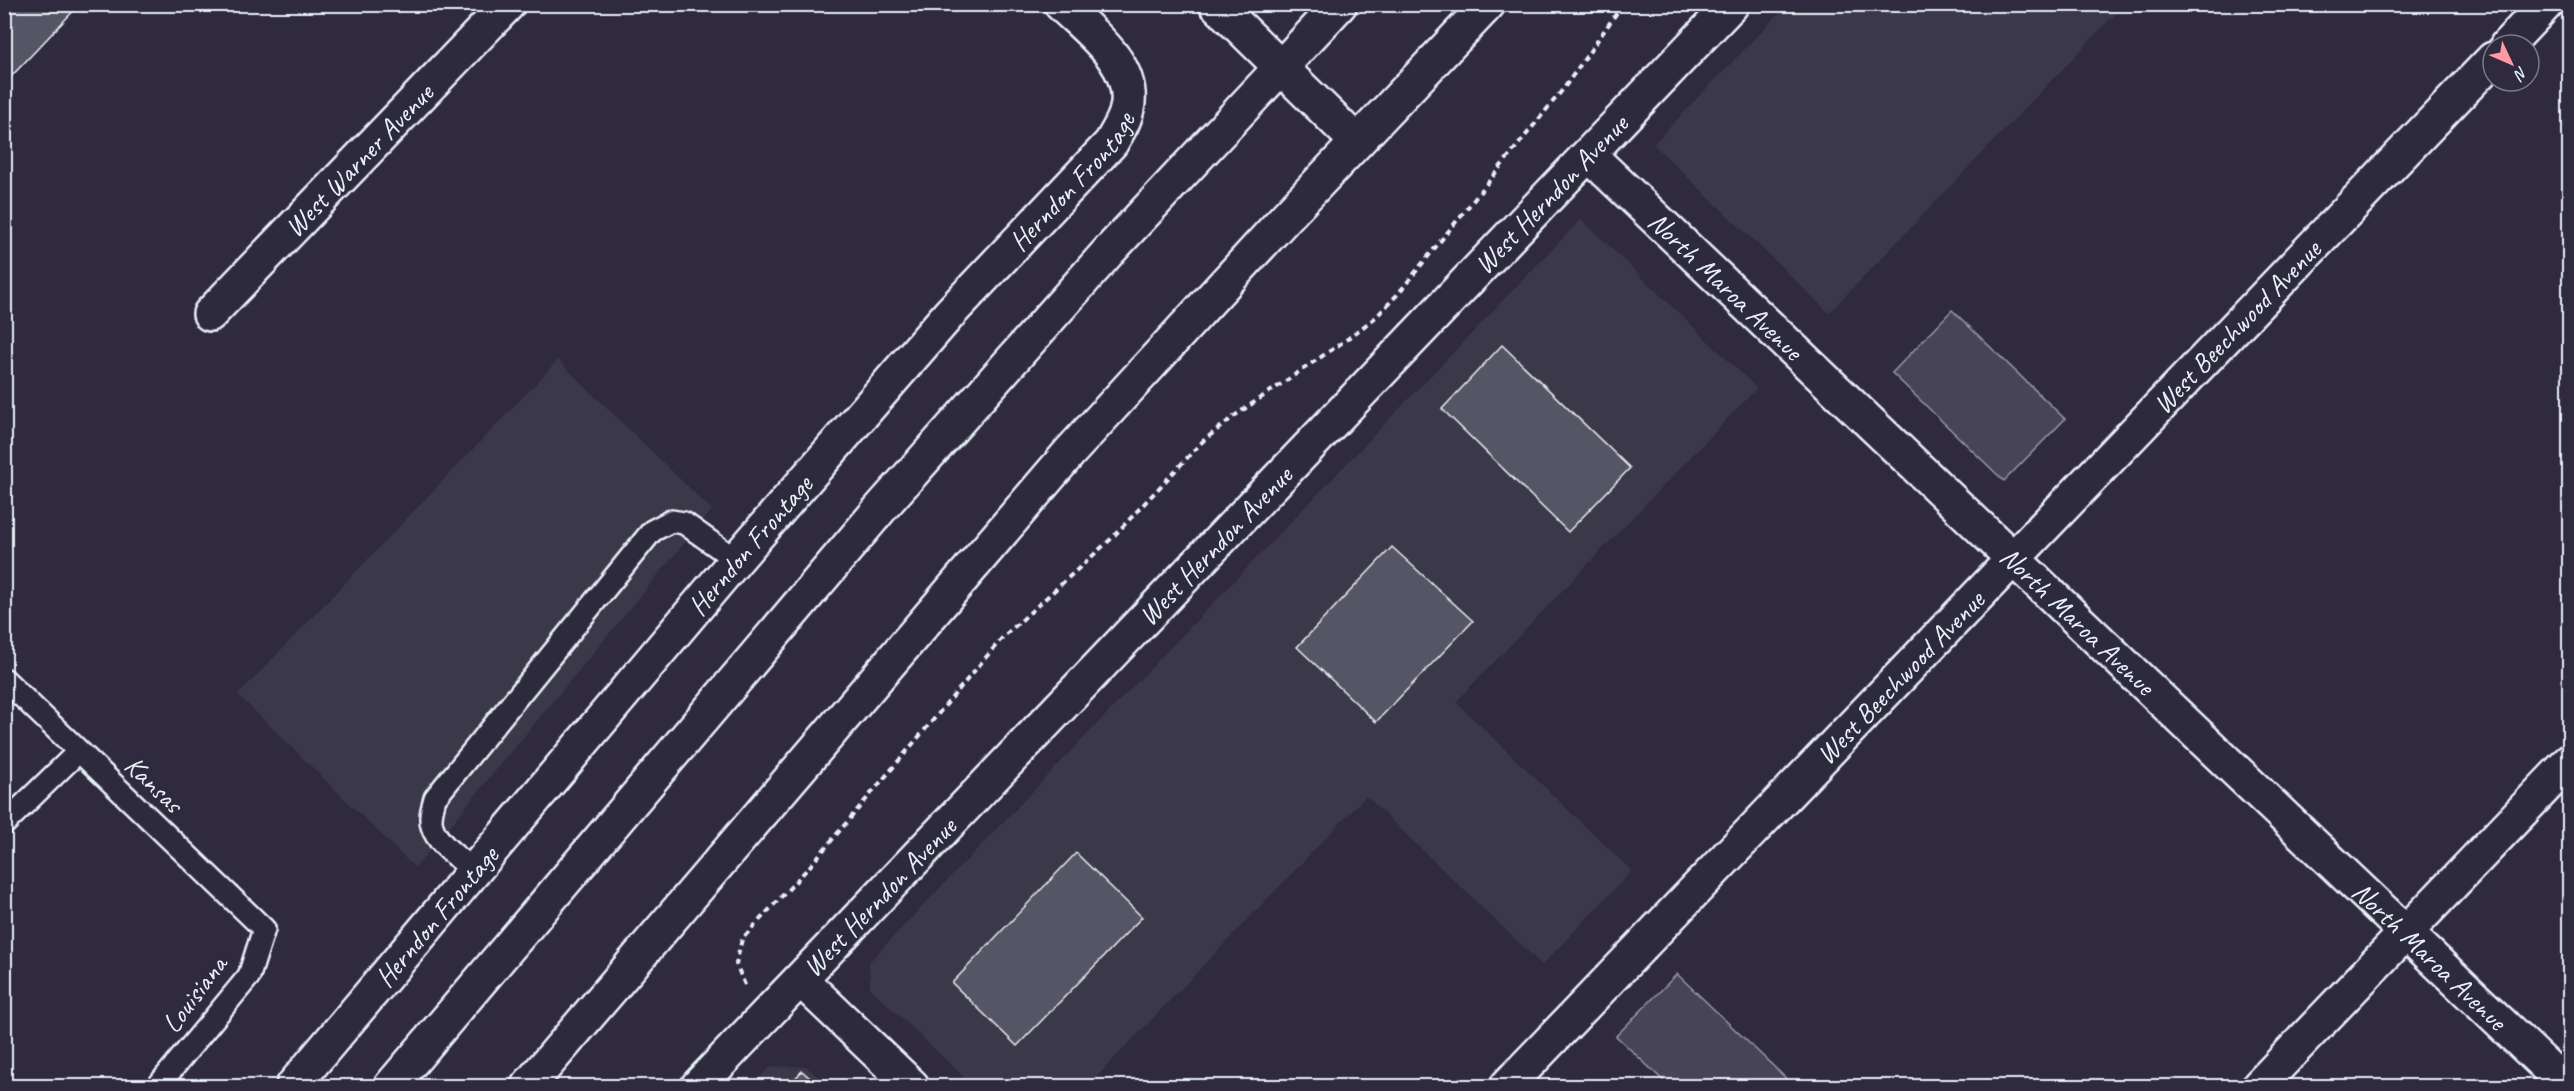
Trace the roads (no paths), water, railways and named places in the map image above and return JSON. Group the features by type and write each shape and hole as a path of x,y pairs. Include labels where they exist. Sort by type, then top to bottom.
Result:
{"street":[{"name":"West Warner Avenue","path":"210,314 508,4"},
{"name":"Herndon Frontage","path":"293,1086 736,560 950,313 1111,143 1127,111 1129,96 1124,79 1113,55 1060,4"},
{"path":"1216,4 1357,142"},
{"path":"391,1086 880,509 1109,251 1340,4"},
{"path":"528,1086 1070,452 1488,4"},
{"name":"West Herndon Avenue","path":"698,1086 1732,4"},
{"path":"2518,33 2546,4"},
{"name":"West Beechwood Avenue","path":"1507,1086 2481,72"},
{"name":"North Maroa Avenue","path":"1589,155 2567,1086"},
{"path":"2259,1086 2570,761"},
{"path":"801,980 912,1086"}],"lane":[{"path":"474,871 446,846 432,826 431,814 435,798 652,531 671,521 684,523 736,560"},
{"name":"Kansas","path":"4,679 264,930"},
{"path":"4,824 79,751"},
{"name":"Louisiana","path":"158,1086 249,976 264,930"}]}
